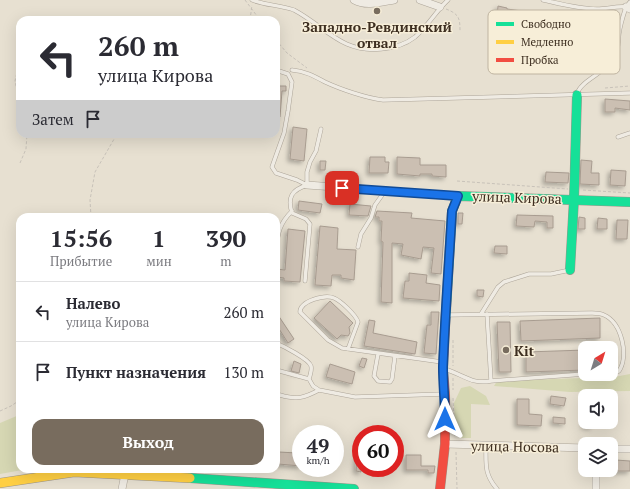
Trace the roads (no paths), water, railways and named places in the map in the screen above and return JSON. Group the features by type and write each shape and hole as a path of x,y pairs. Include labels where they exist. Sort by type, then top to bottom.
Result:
{"street":[{"path":"354,0 362,3 368,3 394,0"},
{"path":"420,0 440,7"},
{"path":"570,270 577,95"},
{"name":"улица Кирова","path":"307,186 458,196 574,194 630,202"},
{"path":"440,489 451,394 443,366 445,315 452,211 458,196"},
{"name":"улица Носова","path":"445,444 578,448"},
{"path":"618,448 630,449"},
{"path":"0,483 64,473"},
{"path":"100,473 125,474 246,486 354,489"},
{"path":"122,489 125,474"},
{"path":"596,477 596,489"}],"lane":[{"path":"252,0 285,6 294,10 342,43 361,49 374,50 396,47 414,38 429,22 440,7 448,0"},
{"path":"544,0 588,8 629,6 621,22 620,30"},
{"path":"292,70 305,72 346,90 369,98 382,100 630,94"},
{"path":"280,71 288,74 292,82 284,133 272,167 276,173 297,180 307,186"},
{"path":"577,95 581,86 599,74"},
{"path":"307,186 307,172 316,151 321,129"},
{"path":"618,137 630,133"},
{"path":"305,281 310,224 306,219 295,215 292,211 290,198 296,190 307,186"},
{"path":"358,247 361,234 371,218 375,205 385,190"},
{"path":"280,228 292,211"},
{"path":"481,314 498,287 504,282 529,274 551,274 570,270"},
{"path":"348,349 358,322 354,314 335,298 331,297 324,297 304,303 301,306 300,312 328,340 342,348 348,349 361,351 378,354 395,356 443,366 475,382 578,374"},
{"path":"487,314 491,380"},
{"path":"445,315 604,314 615,325 620,333 623,347 623,362 622,368 618,371"},
{"path":"280,345 286,347 310,364 312,369 309,379"},
{"path":"378,354 374,376 378,381 390,382 392,379 395,356"},
{"path":"280,371 309,379 314,386 320,390 355,397 451,394"},
{"path":"280,395 290,398 302,398 320,390"},
{"path":"486,445 486,472 492,484 497,489"}],"place":[{"name":"Западно-Ревдинский отвал","path":"377,11"},
{"name":"Kit","path":"506,350"}]}
